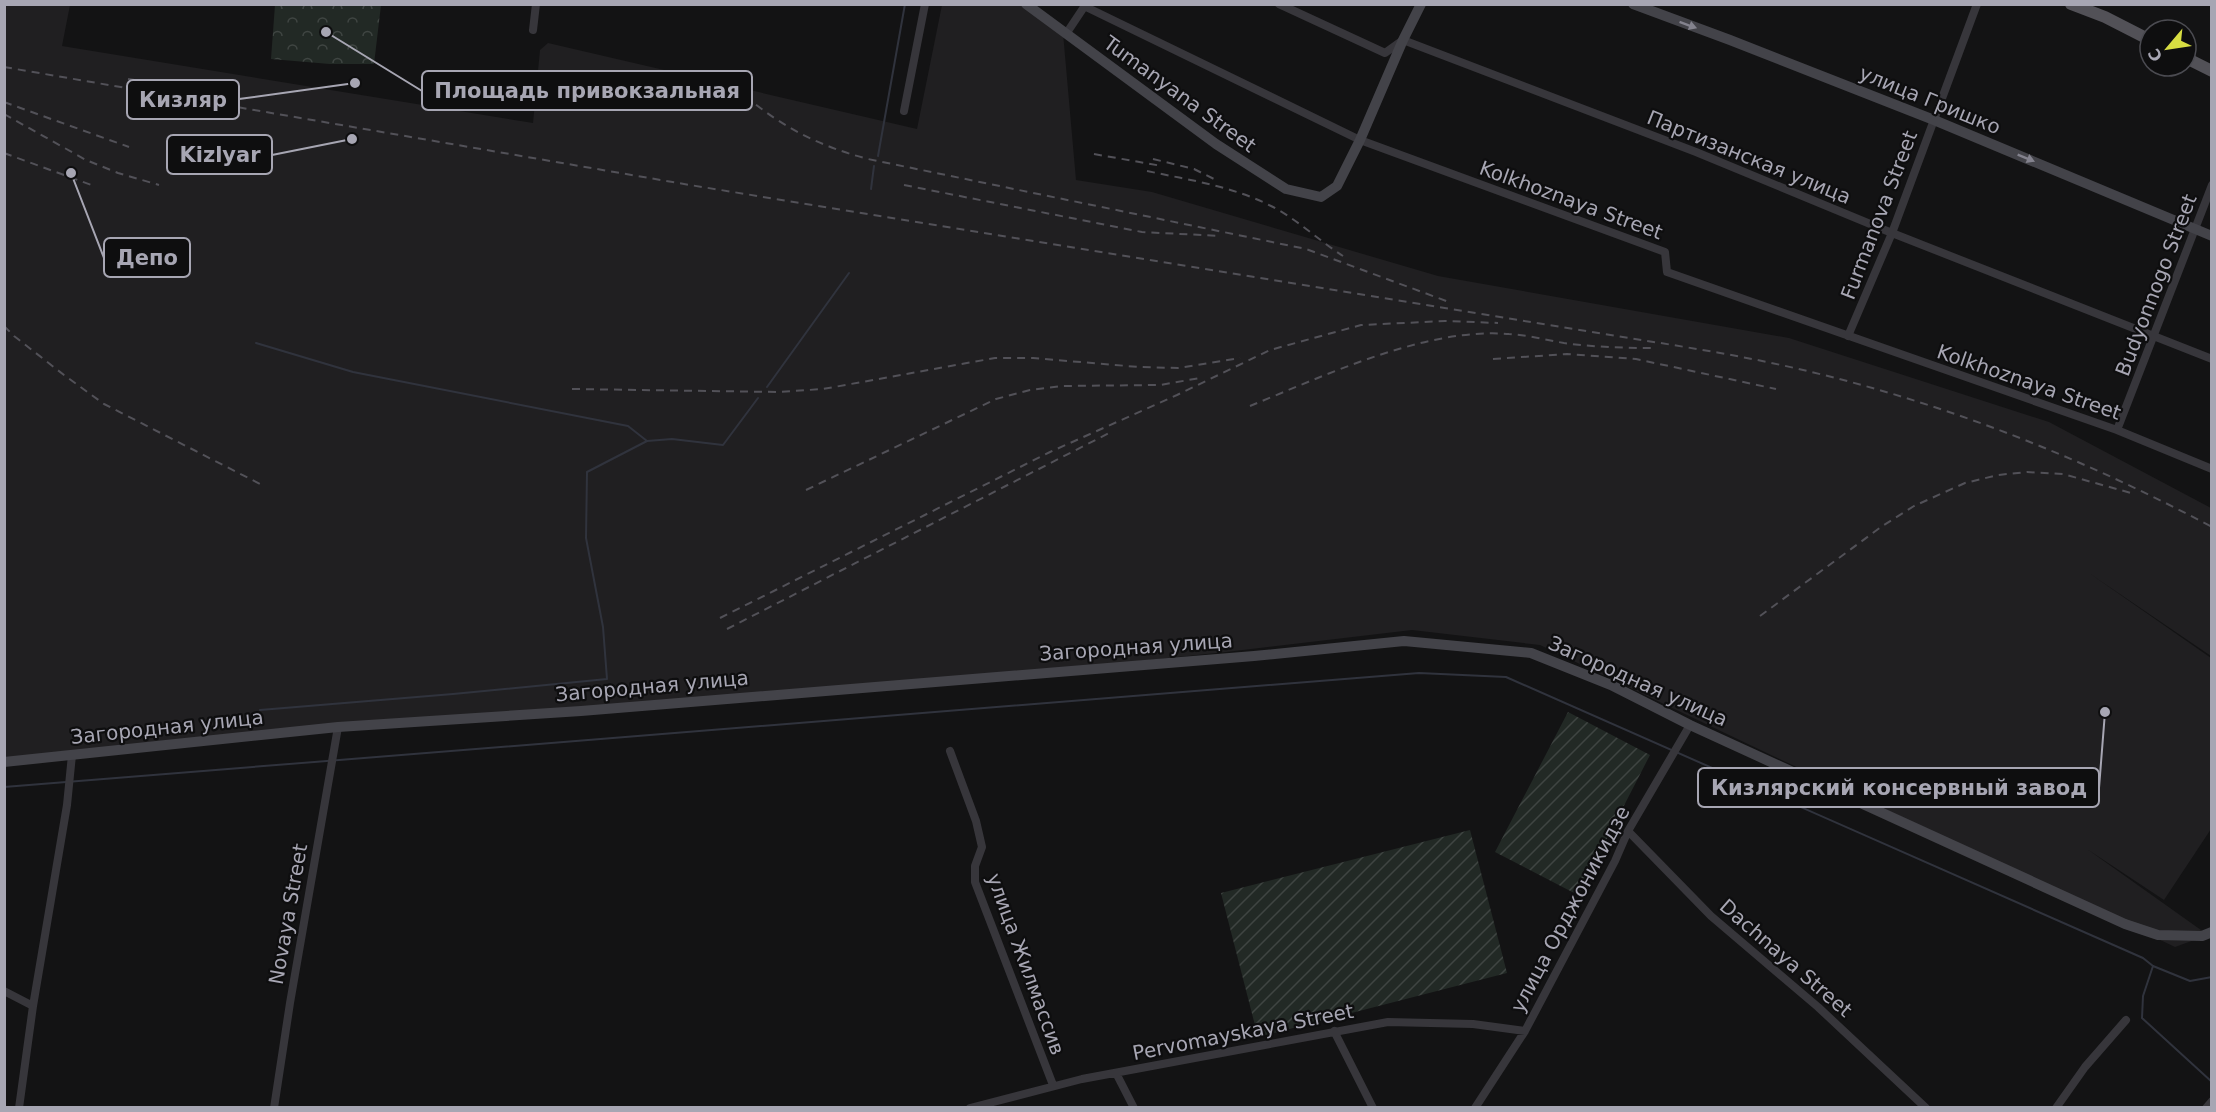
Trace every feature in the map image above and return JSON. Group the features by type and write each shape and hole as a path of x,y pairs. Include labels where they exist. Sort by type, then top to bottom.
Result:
{"main road":[{"name":"Tumanyana Street","path":"1026,4 1226,151 1286,189 1321,197 1337,186 1360,140"},
{"path":"1360,140 1421,4"},
{"name":"улица Гришко","path":"1633,4 1934,120 2211,236"},
{"path":"2071,4 2138,34"},
{"name":"Загородная улица","path":"4,762 338,727 581,711 1243,657 1404,641 1531,653 1611,685 1690,725 2125,924 2158,935 2202,936 2211,932"}],"street":[{"path":"533,30 536,4"},
{"path":"904,111 925,4"},
{"path":"1279,4 1385,53 1403,40"},
{"name":"Furmanova Street","path":"1848,336 1892,233 1977,4"},
{"path":"1066,34 1085,5"},
{"name":"Kolkhoznaya Street","path":"1085,5 1360,140 1665,252 1667,272 2117,430 2211,469"},
{"name":"Партизанская улица","path":"1403,40 1696,152 1892,233 2211,359"},
{"name":"Budyonnogo Street","path":"2117,430 2155,336 2211,185"},
{"name":"улица Орджоникидзе","path":"1475,1107 1525,1031 1615,861 1628,831 1690,725"},
{"name":"Novaya Street","path":"273,1107 338,727"},
{"name":"улица Жилмассив","path":"950,751 976,821 982,847 975,866 975,882 1053,1085"},
{"path":"19,1107 33,1006 67,806 72,755"},
{"name":"Dachnaya Street","path":"1628,831 1711,916 1818,1007 1926,1107"},
{"path":"4,992 33,1006"},
{"path":"2056,1107 2085,1067 2126,1020"},
{"name":"Pervomayskaya Street","path":"970,1107 1053,1085 1388,1022 1473,1024 1525,1031"},
{"path":"1334,1031 1373,1107"},
{"path":"1116,1073 1134,1107"},
{"path":"2206,1107 2211,1101"}],"shaded area":[{"path":"5,5 70,5 62,46 533,123 540,50 548,43 917,129 942,5 1022,5 1063,33 1076,180 1152,192 1438,276 1789,338 2049,422 2211,508 2211,656 2089,573 2211,658 2211,829 2164,900 2087,849 2208,935 2175,947 1540,645 1412,630 908,685 501,715 5,763"}],"green space":[{"path":"275,5 381,5 374,64 330,64 271,59"},
{"path":"1568,712 1650,755 1578,895 1495,852"},
{"path":"1470,830 1507,973 1258,1037 1221,893"}],"waterway":[{"path":"878,156 905,4"},
{"path":"871,189 874,166"},
{"path":"767,387 849,273"},
{"path":"256,343 353,372 628,426 647,441"},
{"path":"260,710 607,679 603,627 586,538 587,472 647,441 672,439 723,445 758,398"},
{"path":"4,787 1419,673 1506,677 2143,958 2153,966 2190,981 2212,977"},
{"path":"2153,966 2143,996 2142,1018 2212,1082"}],"railway":[{"path":"4,67 690,185 1762,361 1837,378 1893,394 2002,431 2108,476 2212,527"},
{"path":"128,79 187,88"},
{"path":"745,96 788,127 850,154 1306,249 1449,302"},
{"path":"4,102 129,147"},
{"path":"4,114 86,160 118,173 159,185"},
{"path":"4,153 94,186"},
{"path":"1094,154 1162,166"},
{"path":"1153,159 1194,169 1218,181"},
{"path":"1147,171 1210,184 1256,199 1290,217 1343,256"},
{"path":"904,185 1142,232 1221,236"},
{"path":"720,618 1050,452 1270,350 1361,325 1445,321 1498,323"},
{"path":"4,326 104,404 264,486"},
{"path":"1250,406 1377,356 1445,338 1477,334 1509,334 1564,343 1651,348"},
{"path":"1493,359 1567,354 1636,359 1776,389"},
{"path":"572,389 778,392 823,389 995,358 1033,358 1178,368 1240,358"},
{"path":"806,490 996,399 1030,390 1063,386 1160,385 1200,378"},
{"path":"727,629 1111,432"},
{"path":"1760,616 1881,527 1914,506 1965,483 1998,475 2027,472 2063,474 2131,493"}],"place":[{"name":"Площадь привокзальная","path":"326,32"},
{"name":"Кизляр","path":"355,83"},
{"name":"Kizlyar","path":"352,139"},
{"name":"Депо","path":"71,173"},
{"name":"Кизлярский консервный завод","path":"2105,712"}]}
